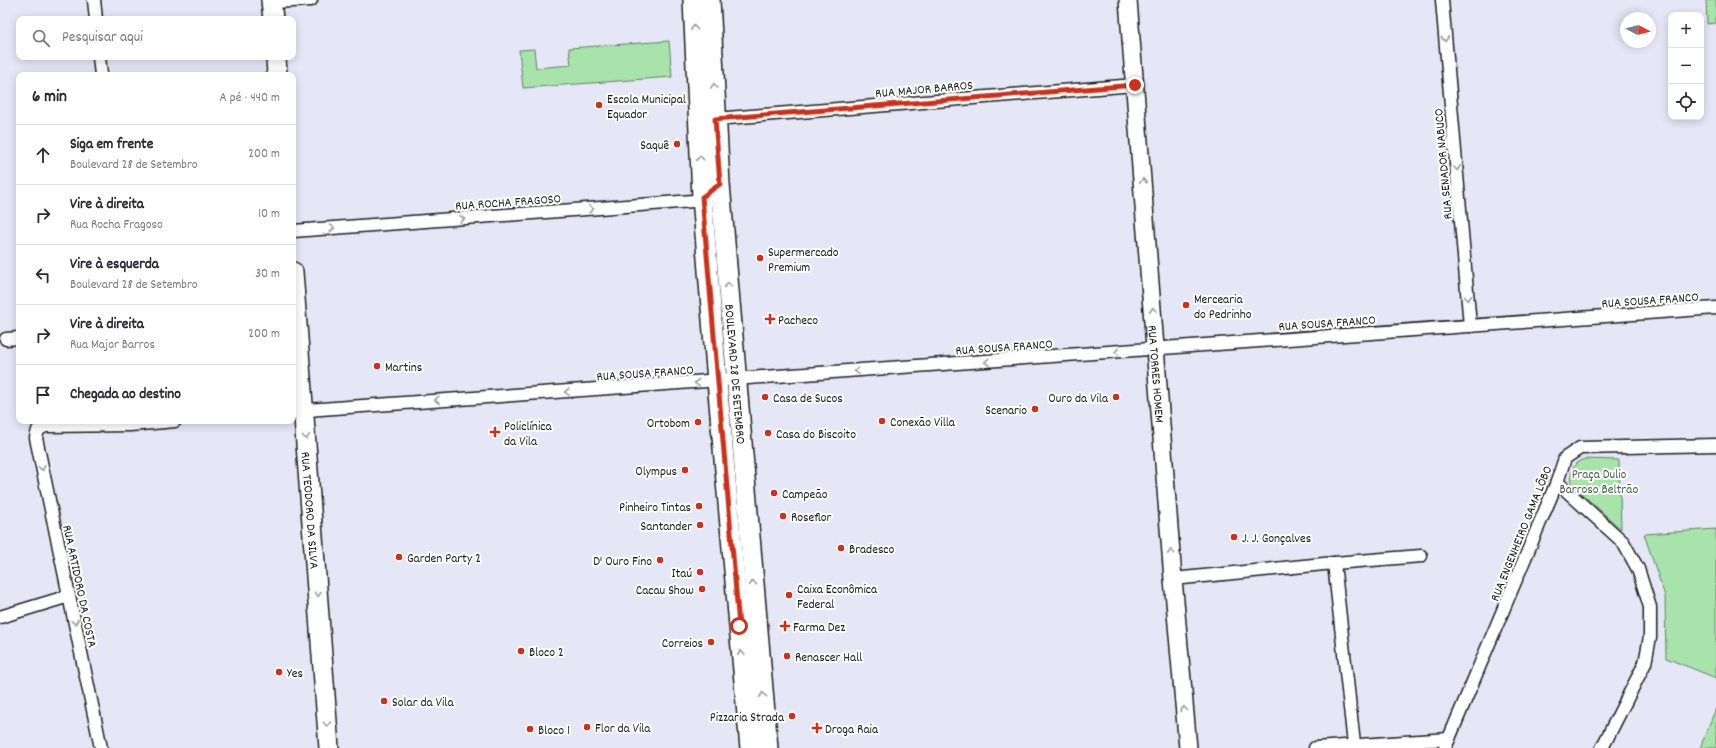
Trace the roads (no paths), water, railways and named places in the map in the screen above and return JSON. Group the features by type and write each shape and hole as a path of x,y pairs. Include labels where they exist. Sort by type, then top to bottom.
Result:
{"main road":[{"name":"BOULEVARD 28 DE SETEMBRO","path":"693,0 702,197 750,748"},
{"name":"BOULEVARD 28 DE SETEMBRO","path":"710,0 715,119 720,184 768,748"},
{"path":"276,60 277,72"},
{"name":"RUA TEODORO DA SILVA","path":"296,342 299,411 329,748"}],"street":[{"path":"94,0 96,16"},
{"path":"272,7 312,0"},
{"name":"RUA TORRES HOMEM","path":"1128,0 1156,350 1172,578 1188,748"},
{"name":"RUA SENADOR NABUCO","path":"1442,0 1470,326"},
{"path":"99,60 100,72"},
{"name":"RUA MAJOR BARROS","path":"715,119 1135,85"},
{"name":"RUA ROCHA FRAGOSO","path":"296,231 693,201 702,197 720,184"},
{"name":"RUA SOUSA FRANCO","path":"299,411 717,382 1716,308"},
{"path":"6,339 16,338"},
{"name":"RUA ARTIDORO DA COSTA","path":"100,748 36,438 38,430 45,426 102,424"},
{"name":"RUA ENGENHEIRO GAMA LÔBO","path":"1447,743 1558,482 1565,458 1580,448 1716,444"},
{"path":"1558,482 1623,542 1638,569 1650,607 1650,637 1645,663 1602,748"},
{"path":"1172,578 1421,556"},
{"path":"1334,564 1354,744"},
{"path":"0,617 69,596"},
{"path":"1314,748 1354,744 1447,743"}],"place":[{"name":"Escola Municipal Equador","path":"599,105"},
{"name":"Saquê","path":"677,144"},
{"name":"Supermercado Premium","path":"760,258"},
{"name":"Mercearia do Pedrinho","path":"1186,305"},
{"name":"Pacheco","path":"770,319"},
{"name":"Martins","path":"377,366"},
{"name":"Casa de Sucos","path":"765,397"},
{"name":"Ouro da Vila","path":"1116,397"},
{"name":"Scenario","path":"1035,409"},
{"name":"Conexão Villa","path":"882,421"},
{"name":"Ortobom","path":"698,422"},
{"name":"Policlínica da Vila","path":"495,432"},
{"name":"Casa do Biscoito","path":"768,433"},
{"name":"Olympus","path":"685,470"},
{"name":"Campeão","path":"774,493"},
{"name":"Pinheiro Tintas","path":"699,506"},
{"name":"Roseflor","path":"783,516"},
{"name":"Santander","path":"700,525"},
{"name":"J. J. Gonçalves","path":"1234,537"},
{"name":"Bradesco","path":"841,548"},
{"name":"Garden Party 2","path":"399,557"},
{"name":"D' Ouro Fino","path":"660,560"},
{"name":"Itaú","path":"700,572"},
{"name":"Cacau Show","path":"702,589"},
{"name":"Caixa Econômica Federal","path":"789,595"},
{"name":"Farma Dez","path":"785,626"},
{"name":"Correios","path":"711,642"},
{"name":"Bloco 2","path":"521,651"},
{"name":"Renascer Hall","path":"787,656"},
{"name":"Yes","path":"279,672"},
{"name":"Solar da Vila","path":"384,701"},
{"name":"Pizzaria Strada","path":"792,716"},
{"name":"Flor da Vila","path":"587,727"},
{"name":"Droga Raia","path":"817,728"},
{"name":"Bloco 1","path":"530,729"}],"park label":[{"name":"Praça Dulio Barroso Beltrão","path":"1599,480"}]}
